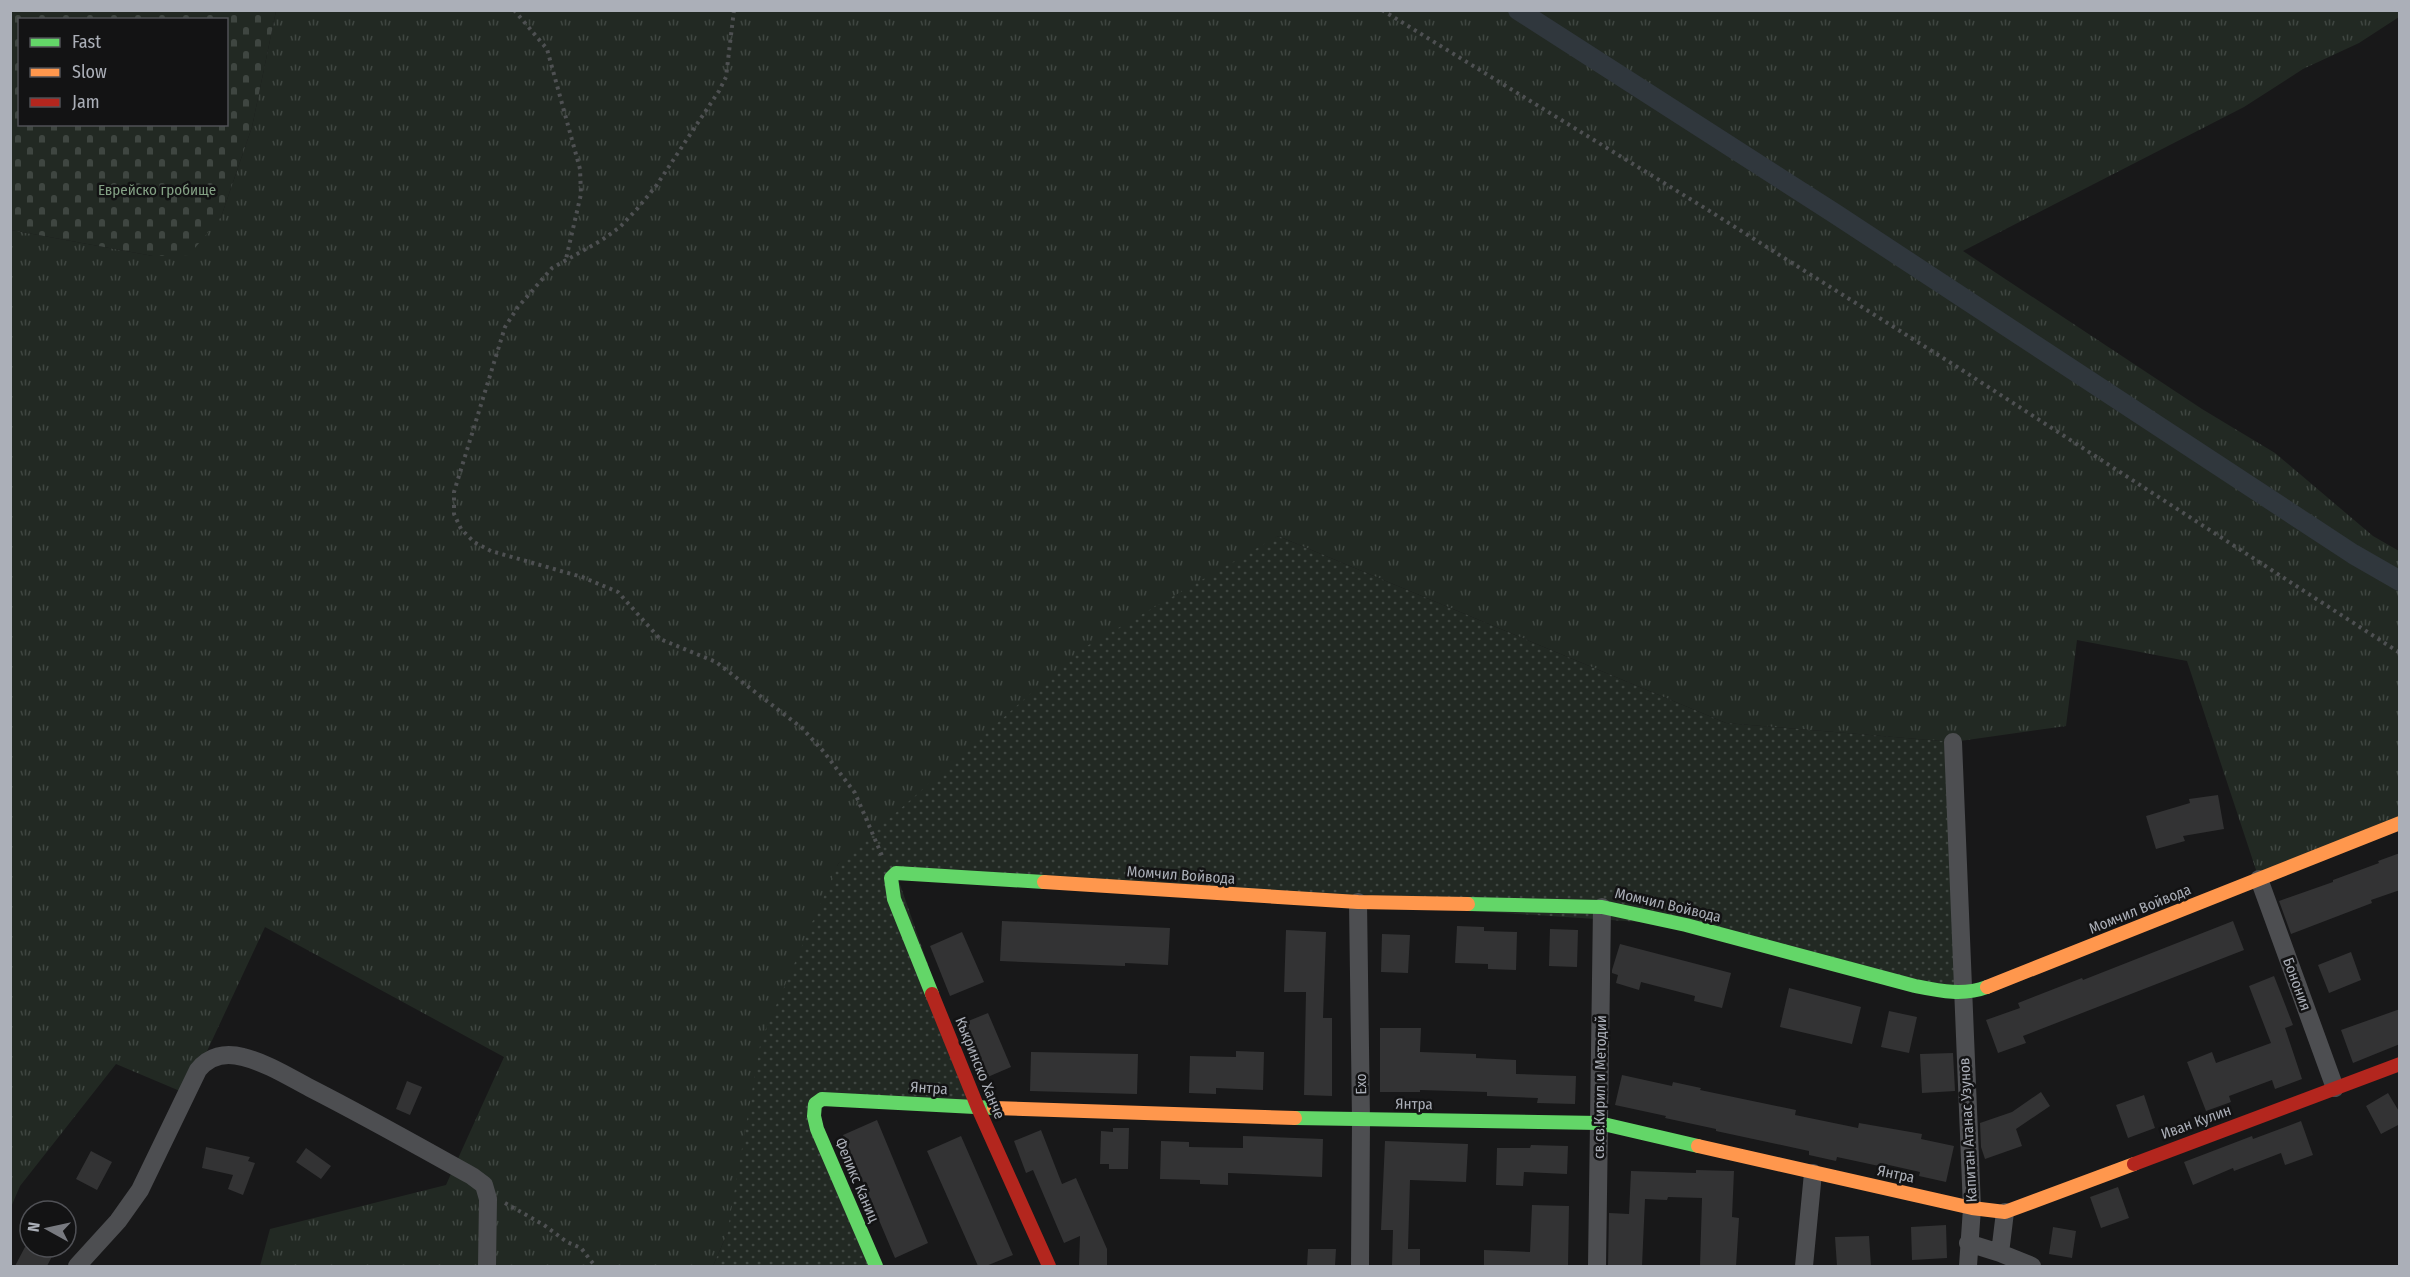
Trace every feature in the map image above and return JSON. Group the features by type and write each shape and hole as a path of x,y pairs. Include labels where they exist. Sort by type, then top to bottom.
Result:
{"street":[{"name":"Капитан Атанас Узунов","path":"1953,742 1972,1208 1968,1266"},
{"name":"Момчил Войвода","path":"891,878 896,873 905,873 1358,902 1602,907 1686,925 1916,986 1962,994 2018,975 2400,823"},
{"name":"Къкринско Ханче","path":"891,878 894,899 978,1108 1049,1266"},
{"name":"Бонония","path":"2259,879 2335,1088"},
{"name":"Ехо","path":"1358,902 1361,1120 1360,1266"},
{"name":"св.св.Кирил и Методий","path":"1597,1266 1602,907"},
{"path":"77,1266 118,1221 140,1190 198,1070 205,1061 226,1055 242,1056 263,1064 358,1113 472,1176 484,1185 488,1199 487,1266"},
{"name":"Иван Кулин","path":"2005,1212 2400,1065"},
{"name":"Янтра","path":"815,1104 822,1099 835,1098 978,1108 1361,1120 1599,1123 1972,1208 2005,1212"},
{"name":"Феликс Каниц","path":"815,1104 814,1116 818,1129 876,1266"},
{"path":"1804,1266 1813,1173"},
{"path":"2001,1253 2005,1212"},
{"path":"1968,1243 2032,1266"}],"path":[{"path":"514,10 547,49 580,169 581,194 566,260"},
{"path":"734,10 726,77 656,186 620,227 587,250 552,268 538,282 505,327 454,492 454,514 461,529 474,542 491,551 582,577 618,592 660,639 716,663 802,728 824,752 855,793 891,878"},
{"path":"1382,10 1708,210 1943,358 2400,653"},
{"path":"486,1193 544,1225 567,1242 581,1248 595,1266"}],"green space":[{"name":"Еврейско гробище","path":"10,11 276,11 252,127 221,217 189,255 153,256 11,230"},
{"path":"276,11 2399,11 2399,17 2359,43 2303,69 2244,107 1963,251 2202,409 2275,453 2373,536 2399,551 2399,823 2259,879 2187,661 2077,640 2066,726 1953,742 1726,723 1278,536 838,864 727,1234 713,1266 260,1266 270,1229 446,1185 504,1057 265,927 187,1094 116,1064 20,1186 11,1207 11,230 153,256 221,217 252,127"},
{"path":"1278,536 1726,723 1953,742 1962,994 1686,925 896,873 978,1108 815,1104 876,1266 713,1266 727,1234 761,1040 838,864 1080,650"}],"building":[{"path":"2218,795 2224,829 2183,836 2185,841 2156,849 2146,816 2190,803 2189,799"},
{"path":"2400,853 2400,890 2291,934 2279,901 2333,882 2333,880"},
{"path":"1002,921 1170,928 1168,965 1125,963 1125,966 1000,961"},
{"path":"2233,921 2244,950 2023,1036 2026,1043 1998,1053 1986,1020 2020,1008 2018,1003"},
{"path":"1457,926 1484,927 1484,931 1517,932 1516,970 1488,969 1488,964 1455,963"},
{"path":"1550,929 1578,930 1577,967 1549,966"},
{"path":"1286,930 1326,932 1323,1018 1332,1018 1332,1096 1304,1095 1306,992 1284,992"},
{"path":"962,932 984,982 950,996 930,946"},
{"path":"1382,934 1410,935 1408,973 1381,972"},
{"path":"1620,944 1731,973 1722,1008 1694,1001 1695,996 1641,982 1639,990 1616,983 1618,975 1612,973 1612,970"},
{"path":"2351,952 2361,980 2329,993 2318,965"},
{"path":"2274,976 2293,1025 2285,1028 2302,1079 2275,1089 2272,1080 2229,1096 2231,1102 2206,1111 2187,1062 2212,1052 2216,1063 2271,1043 2249,986"},
{"path":"1789,988 1861,1007 1852,1044 1780,1027"},
{"path":"2400,1009 2400,1044 2353,1063 2341,1030"},
{"path":"1889,1011 1917,1017 1909,1053 1881,1047"},
{"path":"988,1013 1011,1067 983,1079 961,1024"},
{"path":"1380,1028 1421,1028 1420,1052 1476,1054 1476,1058 1516,1060 1516,1074 1576,1076 1575,1104 1537,1103 1538,1098 1487,1096 1487,1092 1420,1090 1420,1092 1380,1092"},
{"path":"1236,1051 1264,1052 1263,1090 1216,1088 1216,1094 1189,1093 1190,1056 1236,1057"},
{"path":"1031,1052 1138,1054 1137,1094 1030,1091"},
{"path":"1953,1053 1955,1091 1922,1093 1920,1054"},
{"path":"1622,1075 1672,1086 1673,1082 1701,1088 1700,1090 1796,1110 1795,1115 1858,1128 1859,1123 1922,1134 1921,1139 1954,1146 1946,1182 1919,1176 1920,1172 1880,1163 1879,1166 1837,1157 1836,1161 1809,1155 1809,1151 1716,1131 1716,1129 1665,1118 1666,1116 1615,1105"},
{"path":"407,1081 422,1087 410,1115 396,1109"},
{"path":"2041,1092 2050,1106 2016,1129 2022,1146 1985,1159 1981,1147 1980,1123 2012,1112"},
{"path":"2388,1093 2400,1113 2400,1124 2381,1134 2366,1106"},
{"path":"2144,1095 2155,1128 2128,1138 2116,1105"},
{"path":"877,1120 928,1243 895,1258 843,1135"},
{"path":"2301,1121 2313,1155 2285,1165 2281,1153 2234,1171 2233,1168 2193,1185 2184,1162 2252,1136 2253,1139"},
{"path":"1113,1128 1129,1128 1128,1169 1109,1169 1109,1164 1100,1164 1101,1131 1113,1132"},
{"path":"1041,1130 1062,1184 1076,1178 1107,1249 1107,1266 1079,1266 1080,1236 1064,1243 1033,1170 1026,1173 1014,1141"},
{"path":"961,1136 1013,1255 986,1266 978,1266 927,1151"},
{"path":"1243,1136 1323,1139 1322,1177 1228,1173 1228,1185 1200,1184 1200,1180 1160,1179 1161,1141 1189,1142 1189,1147 1243,1148"},
{"path":"1385,1141 1468,1144 1466,1182 1410,1180 1408,1249 1420,1249 1420,1266 1392,1266 1393,1230 1381,1230"},
{"path":"1531,1145 1568,1146 1567,1174 1524,1172 1523,1186 1496,1185 1497,1148 1530,1148"},
{"path":"206,1147 250,1157 248,1161 255,1163 243,1195 228,1189 233,1175 202,1168"},
{"path":"306,1148 331,1166 321,1179 296,1162"},
{"path":"91,1151 112,1162 97,1190 76,1179"},
{"path":"1696,1170 1734,1171 1732,1217 1739,1218 1736,1266 1700,1266 1702,1198 1668,1197 1667,1200 1645,1199 1642,1266 1608,1266 1609,1213 1629,1214 1631,1171 1696,1173"},
{"path":"2118,1187 2129,1218 2101,1228 2090,1197"},
{"path":"1532,1205 1569,1206 1568,1266 1484,1266 1484,1250 1530,1252"},
{"path":"1946,1225 1947,1258 1912,1260 1911,1227"},
{"path":"2053,1227 2076,1231 2072,1258 2049,1254"},
{"path":"1869,1236 1871,1266 1837,1266 1835,1237"},
{"path":"1308,1249 1336,1249 1335,1266 1307,1266"},
{"path":"19,1259 51,1259 47,1266 15,1266"}],"waterway":[{"path":"1518,10 1834,213 2353,554 2400,581"}],"traffic: fast":[{"path":"932,994 894,899 891,878 896,873 1044,882"},
{"path":"1468,904 1602,907 1686,925 1915,986 1960,992 1987,987"},
{"path":"876,1266 817,1129 814,1116 815,1104 822,1099 994,1108"},
{"path":"1295,1118 1599,1123 1698,1146"}],"traffic: slow":[{"path":"1987,987 2400,823"},
{"path":"1044,882 1358,902 1468,904"},
{"path":"994,1108 1295,1118"},
{"path":"1698,1146 1972,1208 2005,1212 2134,1164"}],"traffic: jam":[{"path":"932,994 978,1108 1049,1266"},
{"path":"2134,1164 2400,1064"}]}
